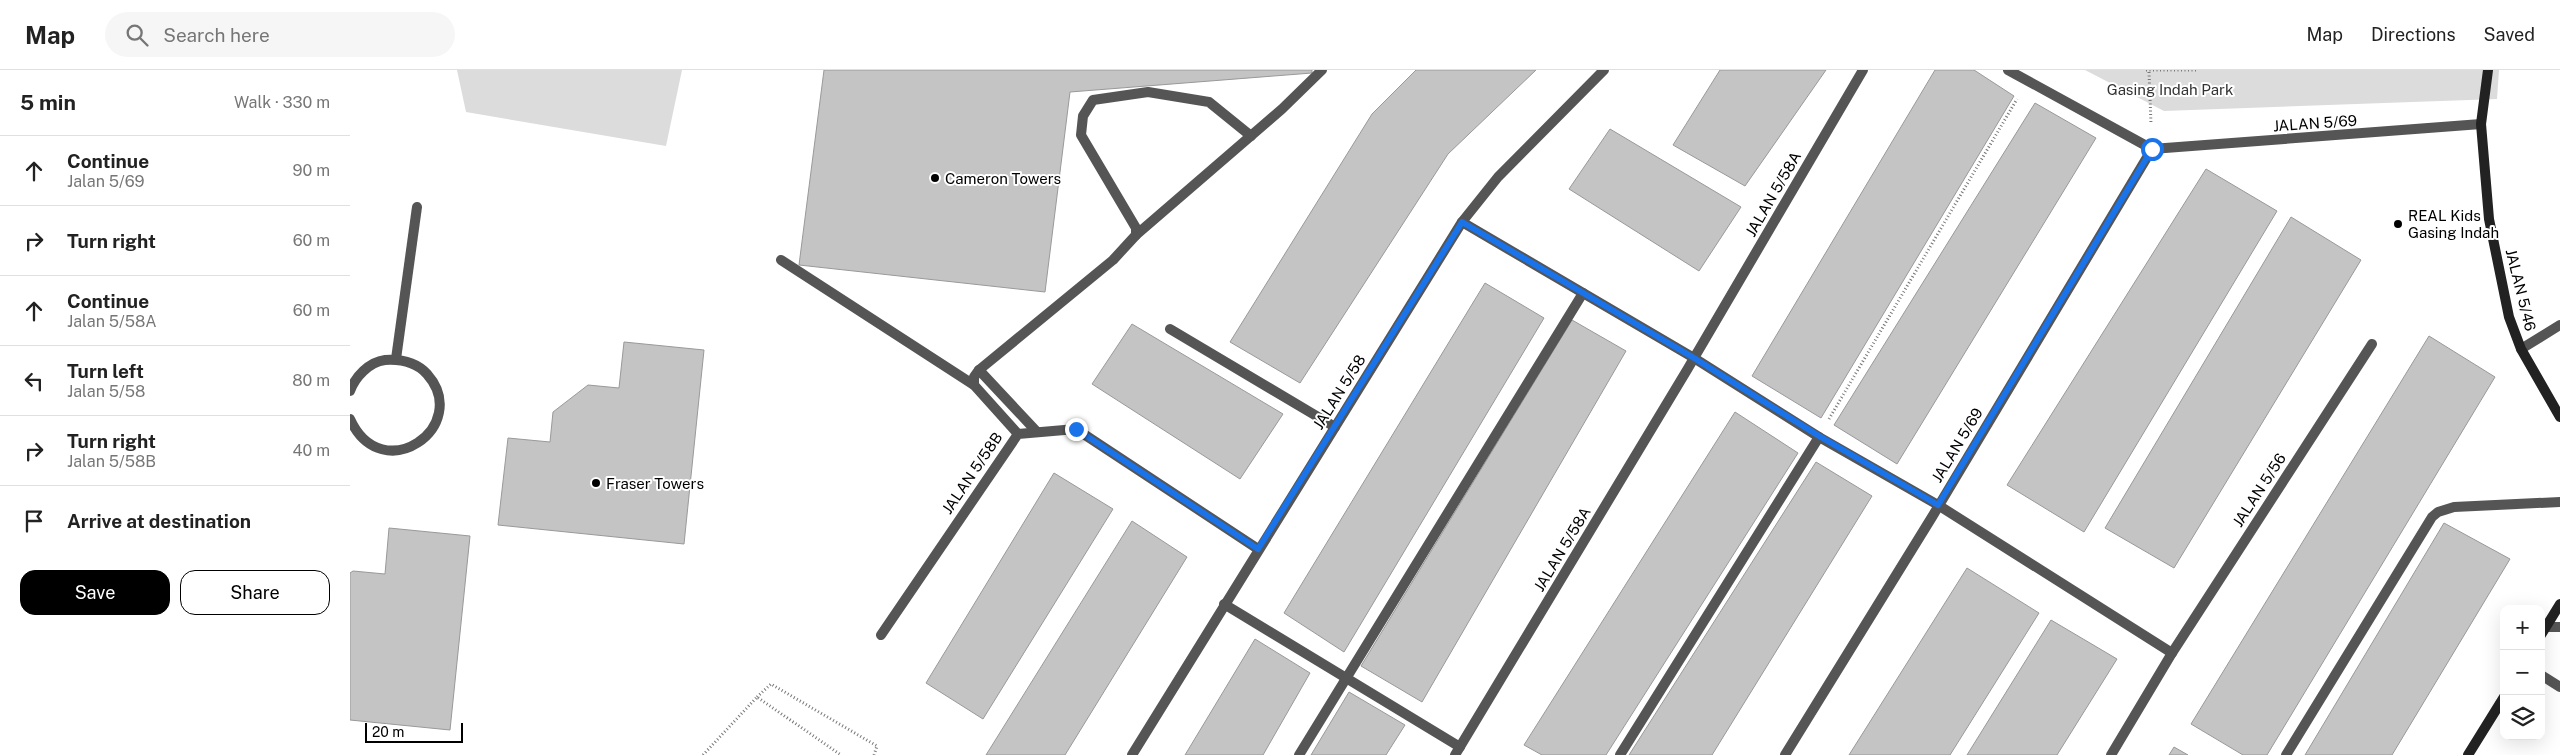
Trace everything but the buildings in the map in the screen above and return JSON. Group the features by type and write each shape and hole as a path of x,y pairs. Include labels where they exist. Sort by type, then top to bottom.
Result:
{"street":[{"path":"974,385 974,377 979,370 1113,260 1136,235 1251,136 1315,79 1322,70"},
{"name":"JALAN 5/58","path":"1132,755 1462,222 1498,177 1604,70"},
{"name":"JALAN 5/58A","path":"1457,751 1694,358 1863,70"},
{"path":"2008,70 2152,149"},
{"name":"JALAN 5/46","path":"2488,70 2481,124 2489,219 2509,316 2521,349 2560,417"},
{"path":"1136,235 1136,228 1081,135 1083,116 1093,100 1148,92 1209,102 1251,136"},
{"name":"JALAN 5/69","path":"1784,755 1938,505 2152,149 2481,124"},
{"path":"396,359 417,207"},
{"path":"1462,222 1694,358 1819,436 1938,505 2172,653"},
{"path":"780,260 974,385 1018,434"},
{"path":"1299,755 1583,293"},
{"path":"2521,349 2560,326"},
{"path":"1170,329 1335,427"},
{"name":"JALAN 5/56","path":"2111,755 2172,653 2372,344"},
{"path":"350,390 358,376 369,366 381,361 396,359 410,362 422,369 432,380 438,393 439,408 430,434 419,444 406,450 391,452 377,449 364,441 355,431 350,419"},
{"path":"979,370 1038,432"},
{"name":"JALAN 5/58B","path":"881,635 1018,434 1076,429 1258,549"},
{"path":"1620,755 1819,436"},
{"path":"2286,755 2432,518 2438,512 2454,507 2560,502"},
{"path":"1224,604 1347,677 1457,751"},
{"path":"2545,629 2560,604"},
{"path":"2545,631 2560,627"},
{"path":"2545,677 2560,687"},
{"path":"2468,755 2500,703"}],"path":[{"path":"2152,149 2148,71 2197,70"},
{"path":"1819,436 1933,238 2028,81"},
{"path":"703,755 771,684 877,746 874,755"},
{"path":"757,697 841,755"}],"green space":[{"path":"457,70 682,70 666,146 466,112"},
{"name":"Gasing Indah Park","path":"2085,70 2499,70 2497,99 2164,111"}],"place":[{"name":"Cameron Towers","path":"935,178"},
{"name":"REAL Kids Gasing Indah","path":"2398,224"},
{"name":"Fraser Towers","path":"596,483"}],"route":[{"path":"1076,429 1258,549 1462,222 1694,358 1819,436 1938,505 2152,149"}]}
